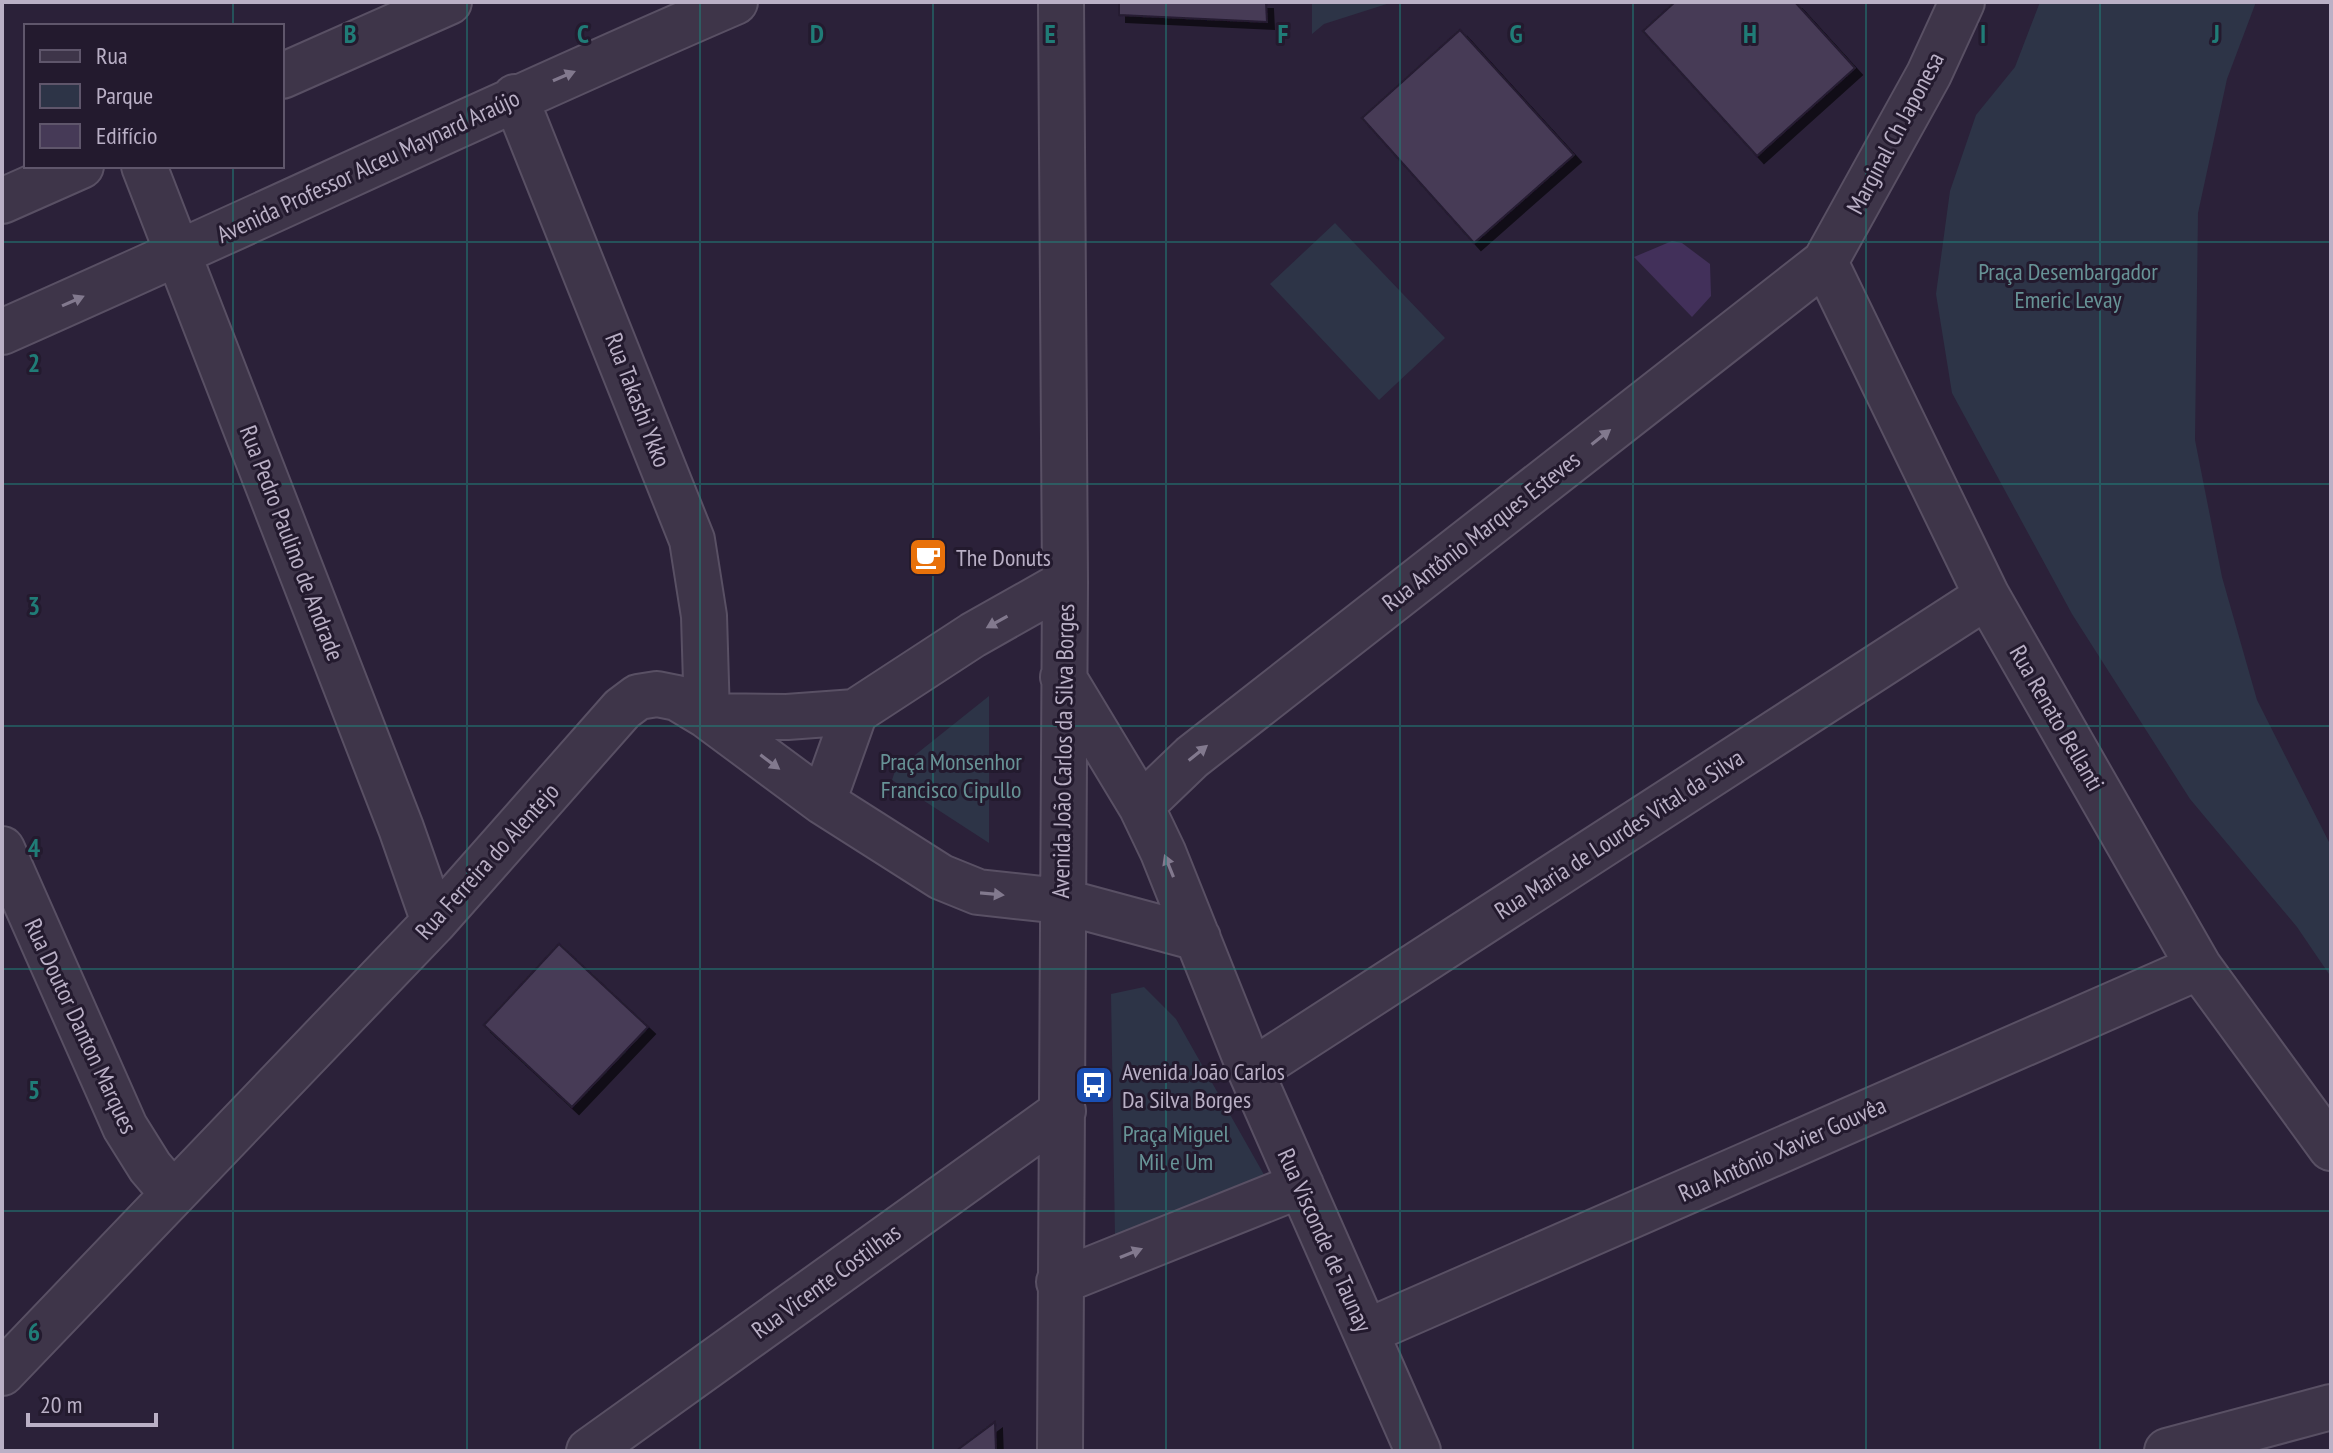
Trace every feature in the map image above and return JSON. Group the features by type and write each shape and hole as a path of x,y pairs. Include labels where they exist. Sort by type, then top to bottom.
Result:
{"street":[{"path":"284,75 449,2"},
{"name":"Avenida Professor Alceu Maynard Araújo","path":"2,332 180,254 515,97 735,2"},
{"name":"Avenida João Carlos da Silva Borges","path":"1060,1451 1065,583 1061,2"},
{"name":"Marginal Ch Japonesa","path":"1825,262 1929,74 1962,2"},
{"name":"Rua Takashi Ykko","path":"515,97 692,540 704,616 707,716"},
{"path":"2,201 76,168"},
{"name":"Rua Pedro Paulino de Andrade","path":"145,168 434,922"},
{"name":"Rua Renato Bellanti","path":"1825,262 1987,596 2199,967 2331,1148"},
{"name":"Rua Antônio Marques Esteves","path":"1141,806 1192,757 1825,262"},
{"path":"707,716 787,717 855,712 973,635 1065,583"},
{"name":"Rua Maria de Lourdes Vital da Silva","path":"1251,1072 1987,596"},
{"name":"Rua Visconde de Taunay","path":"1063,677 1141,806 1251,1072 1418,1451"},
{"name":"Rua Ferreira do Alentejo","path":"2,1373 434,922 622,709 638,697 657,694 677,698 707,716 823,802 941,877 978,892 1061,901"},
{"path":"823,802 855,712"},
{"name":"Rua Doutor Danton Marques","path":"2,849 97,1071 125,1127 150,1167 173,1194"},
{"path":"1061,901 1198,938"},
{"name":"Rua Antônio Xavier Gouvêa","path":"1366,1332 2199,967"},
{"name":"Rua Vicente Costilhas","path":"589,1451 1063,1111"},
{"path":"1059,1282 1301,1185"},
{"path":"2167,1451 2331,1407"}],"green space":[{"path":"1312,2 1393,2 1324,24 1312,34"},
{"name":"Praça Desembargador Emeric Levay","path":"2040,2 2256,2 2227,79 2198,213 2195,440 2222,577 2257,700 2331,846 2331,977 2297,927 2190,799 2072,614 1952,393 1936,294 1950,191 1976,115 2015,67"},
{"path":"1335,223 1445,338 1379,400 1270,284"},
{"name":"Praça Monsenhor Francisco Cipullo","path":"989,696 989,843 892,780 895,771"},
{"name":"Praça Miguel Mil e Um","path":"1144,987 1176,1019 1267,1180 1115,1238 1111,994"}],"shaded area":[{"path":"1672,241 1682,243 1710,264 1711,296 1692,317 1634,257"}],"building":[{"path":"1119,2 1266,2 1267,22 1119,15"},
{"path":"1675,2 1795,2 1855,68 1757,156 1643,31"},
{"path":"1460,30 1574,155 1474,243 1362,118"},
{"path":"559,944 648,1027 572,1107 484,1025"},
{"path":"995,1422 996,1451 956,1451"}],"place":[{"name":"The Donuts","path":"928,557"},
{"name":"Avenida João Carlos Da Silva Borges","path":"1094,1085"}]}
